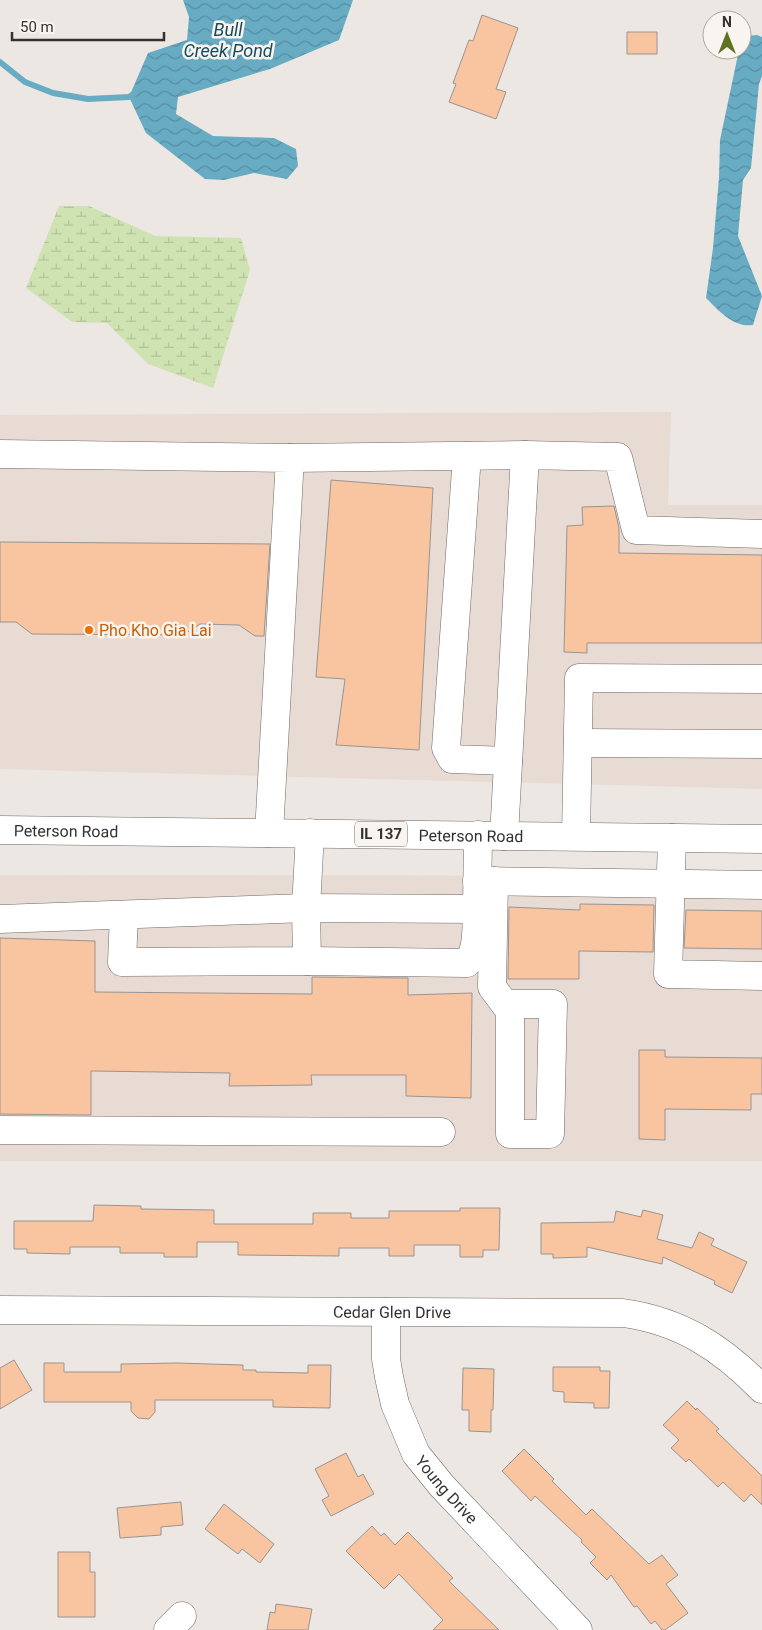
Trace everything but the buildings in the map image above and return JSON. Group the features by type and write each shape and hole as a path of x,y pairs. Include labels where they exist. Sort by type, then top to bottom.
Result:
{"street":[{"path":"0,454 290,458 525,455 618,457 636,530 762,534"},
{"path":"505,1004 553,1004 550,1134 510,1134 510,1011 492,987 486,881 491,835 508,761 525,455"},
{"path":"467,456 446,748 452,759 508,761"},
{"path":"269,833 290,458"},
{"path":"576,836 579,678 762,679"},
{"path":"578,743 762,744"},
{"name":"Peterson Road","path":"0,830 762,838"},
{"path":"307,961 306,908 310,833"},
{"path":"672,838 668,974 762,976"},
{"path":"486,881 762,885"},
{"path":"124,915 122,962 307,961 467,963 472,957 475,945 477,908 486,881"},
{"path":"0,919 306,908 477,908"},
{"path":"0,1130 440,1132"},
{"name":"Cedar Glen Drive","path":"0,1310 623,1313 652,1318 686,1331 716,1348 762,1389"},
{"name":"Young Drive","path":"386,1312 386,1359 389,1377 395,1404 416,1454 437,1481 578,1630"}],"shaded area":[{"path":"671,412 668,505 762,505 762,789 0,769 0,415"},
{"path":"0,875 762,876 762,1161 0,1161"}],"green space":[{"path":"59,206 89,206 155,236 241,238 250,270 213,388 148,364 107,323 72,322 26,288"}],"water":[{"name":"Bull Creek Pond","path":"183,0 353,0 339,40 270,69 178,97 176,114 213,136 274,138 296,149 298,166 287,179 254,173 224,180 205,179 146,133 129,97 148,53 187,40 189,17"},
{"path":"752,36 762,37 762,76 759,84 751,168 743,180 738,236 762,296 753,325 746,325 727,318 706,298 713,248 720,140 737,60 752,60"}],"waterway":[{"path":"0,62 25,82 53,93 88,99 129,97 135,93"}],"place":[{"name":"Pho Kho Gia Lai","path":"89,630"}]}
